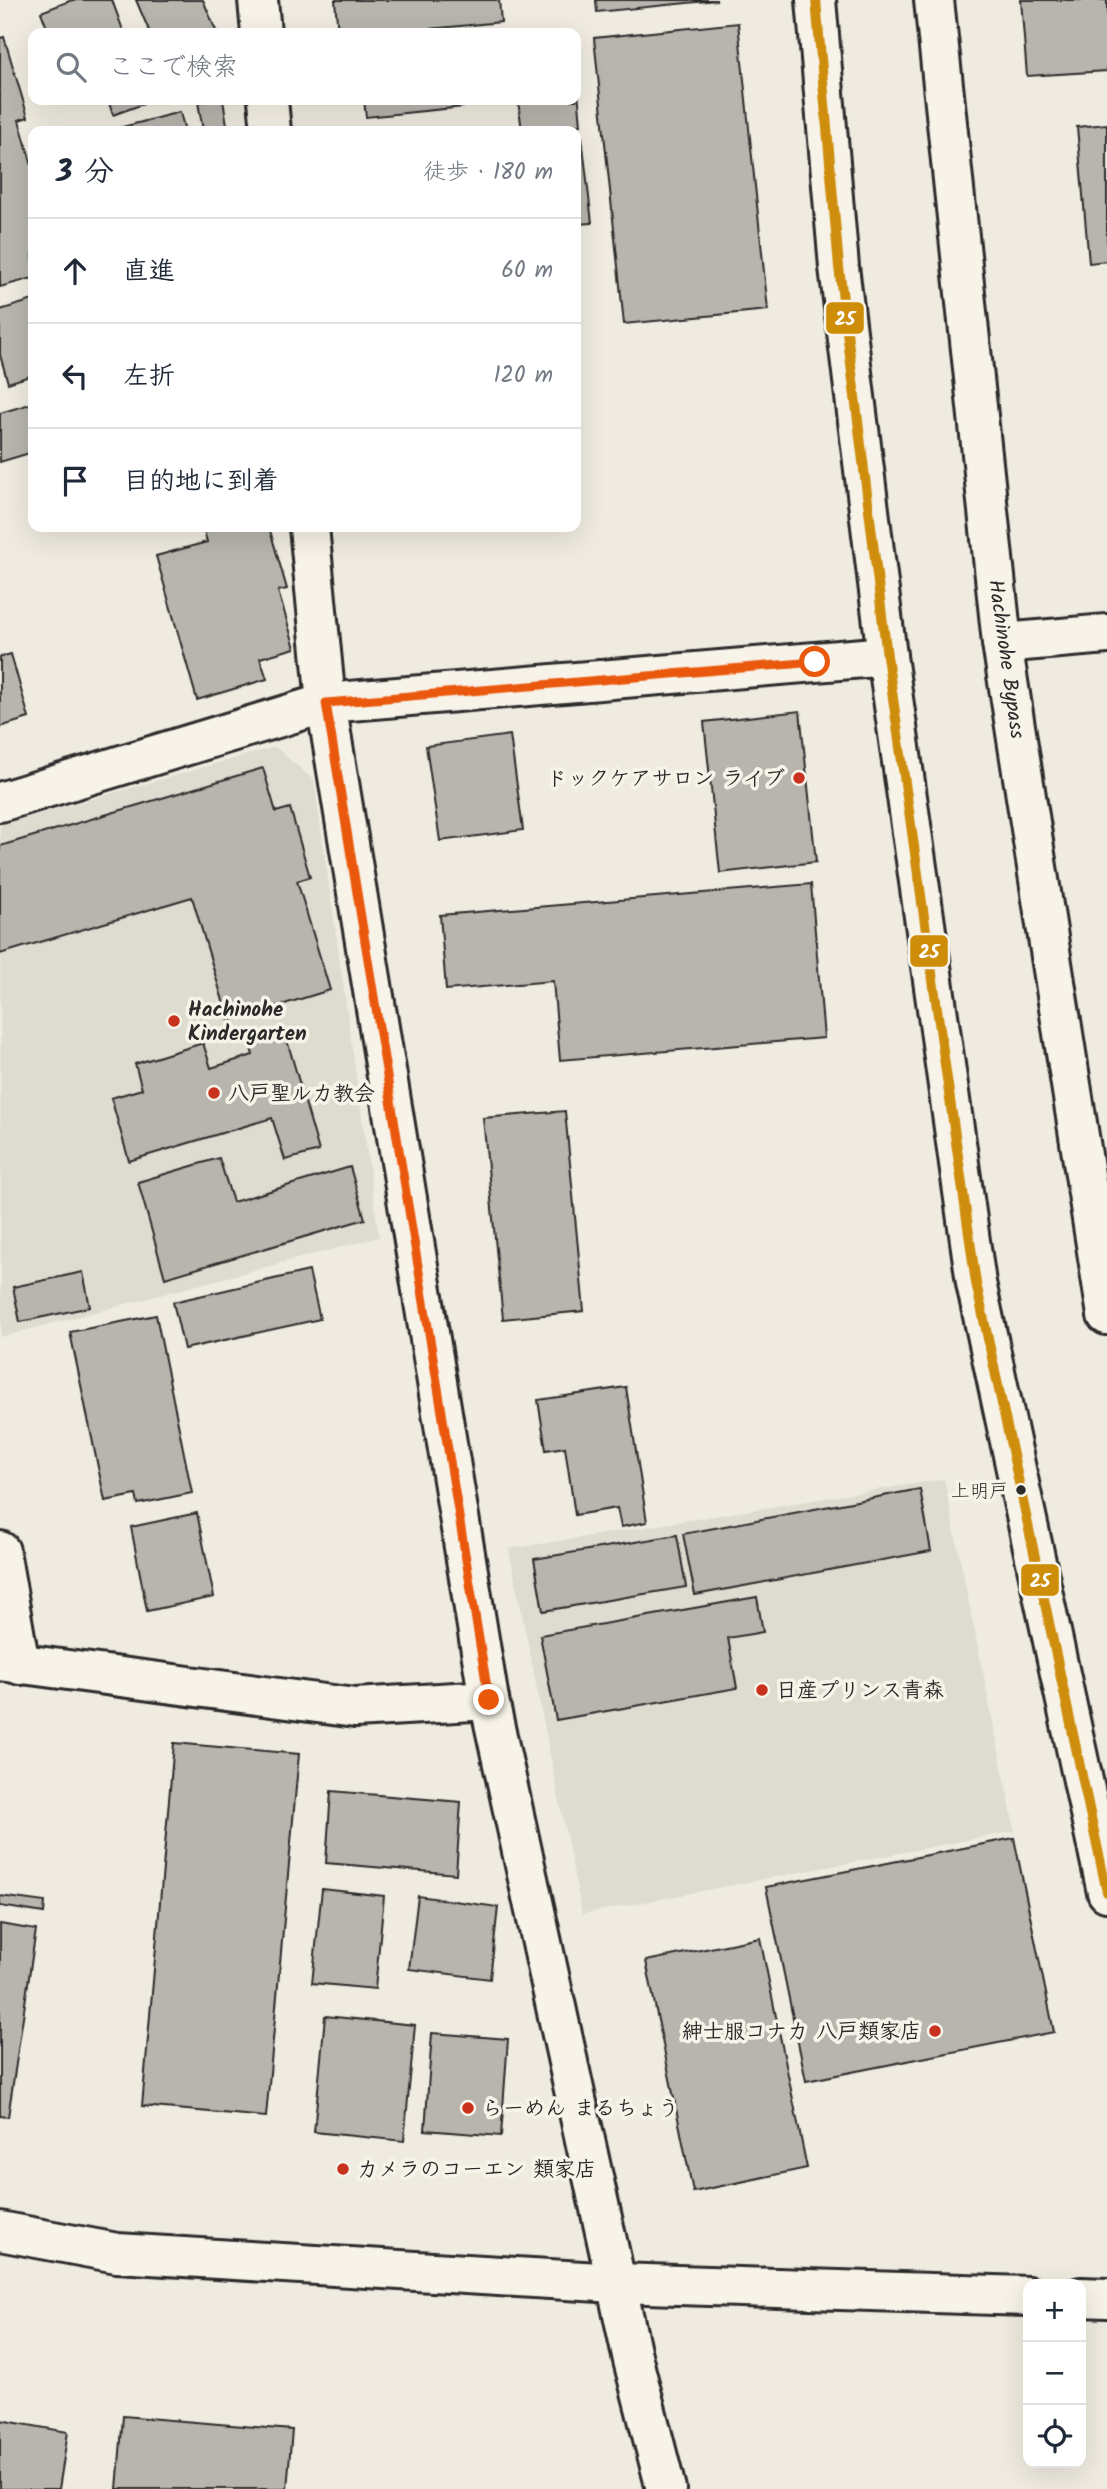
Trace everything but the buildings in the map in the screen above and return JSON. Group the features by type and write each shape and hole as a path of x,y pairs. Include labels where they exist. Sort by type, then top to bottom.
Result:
{"main road":[{"path":"258,0 261,28"},
{"path":"816,0 839,267 887,656 976,1283 1107,1892"},
{"name":"Hachinohe Bypass","path":"934,0 1002,643 1107,1315"},
{"path":"268,105 271,126"},
{"path":"309,532 326,703 489,1700 616,2283 666,2489"},
{"path":"1002,643 1107,634"},
{"path":"0,802 326,703 887,656"},
{"path":"0,1551 10,1663 355,1708 489,1700"},
{"path":"0,2231 117,2253 616,2283 1023,2296"},
{"path":"1086,2297 1107,2298"}],"shaded area":[{"name":"Hachinohe Kindergarten","path":"275,747 314,780 379,1237 1,1337 0,825"},
{"name":"日産プリンス青森","path":"944,1479 1015,1831 582,1914 509,1549"}],"transit line":[{"name":"25","path":"816,0 839,267 887,656 976,1283 1107,1892"}],"place":[{"name":"ドックケアサロン ライブ","path":"799,778"},
{"name":"Hachinohe Kindergarten","path":"174,1021"},
{"name":"八戸聖ルカ教会","path":"214,1093"},
{"name":"上明戸","path":"1021,1490"},
{"name":"日産プリンス青森","path":"762,1690"},
{"name":"紳士服コナカ 八戸類家店","path":"935,2031"},
{"name":"らーめん まるちょう","path":"468,2108"},
{"name":"カメラのコーエン 類家店","path":"343,2169"}],"route":[{"path":"489,1700 326,703 815,662"}]}
